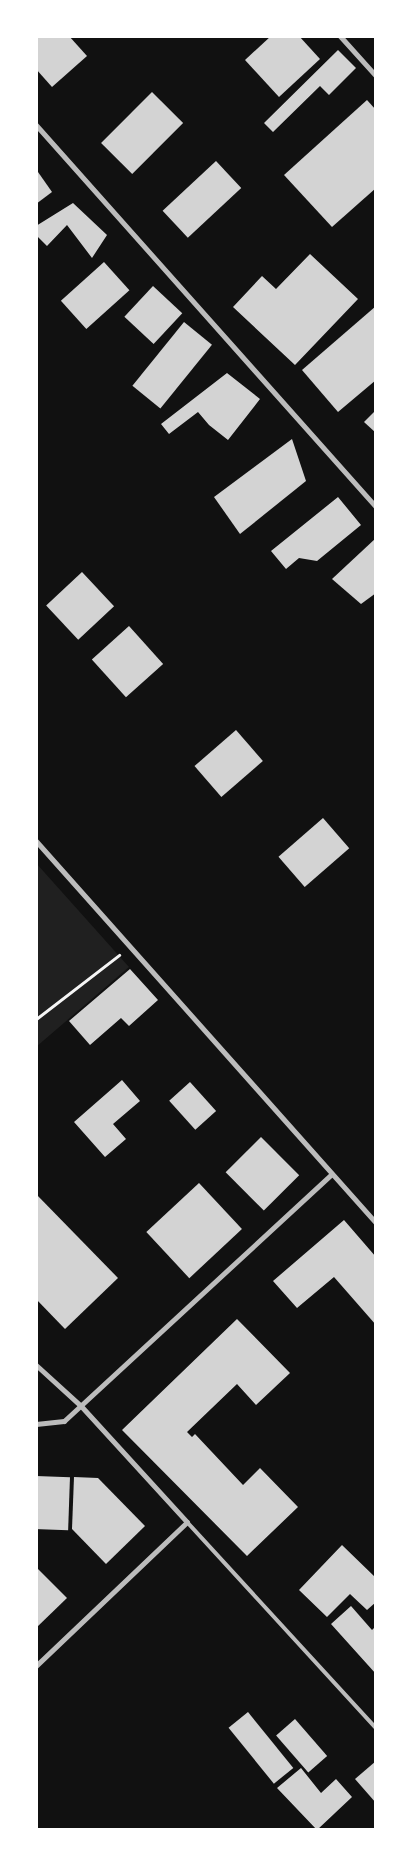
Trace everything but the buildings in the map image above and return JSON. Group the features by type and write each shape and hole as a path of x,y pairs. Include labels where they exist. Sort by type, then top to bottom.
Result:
{"street":[{"path":"340,36 376,76"},
{"path":"36,125 376,507"},
{"path":"36,841 376,1223"},
{"path":"36,1424 64,1421 332,1174"},
{"path":"36,1366 81,1406 187,1522 36,1666"}],"lane":[{"path":"187,1522 376,1728"}],"path":[{"path":"36,1019 130,946"}],"shaded area":[{"path":"36,863 129,967 36,1047"}]}
